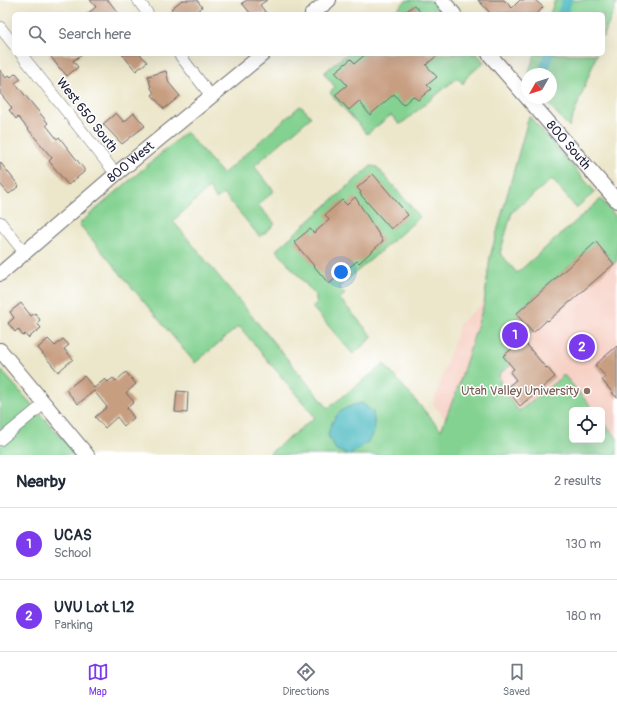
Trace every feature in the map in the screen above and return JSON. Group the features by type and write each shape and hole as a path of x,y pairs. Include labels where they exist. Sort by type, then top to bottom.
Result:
{"street":[{"path":"314,12 329,0"},
{"path":"442,0 452,12"},
{"path":"0,27 12,42"},
{"name":"West 650 South","path":"23,56 116,174"},
{"path":"181,56 211,96"},
{"name":"800 West","path":"0,274 116,174 261,56"},
{"name":"800 South","path":"491,56 617,201"},
{"path":"0,222 24,252"},
{"path":"0,350 87,455"},
{"path":"0,440 44,404"}],"shaded area":[{"path":"602,199 617,217 617,455 475,455 433,404 460,323"}],"green space":[{"path":"407,0 430,0 440,12 393,12"},
{"path":"555,0 617,0 605,33 605,12 551,12"},
{"path":"344,56 479,56 484,62 466,78 463,84 457,78 401,124 398,123 391,115 367,134 330,93 335,87 324,73"},
{"path":"534,56 596,56 569,127 548,104 557,104 557,68 530,68"},
{"path":"300,106 311,117 254,166 274,191 258,205 275,224 260,237 224,194 216,199 209,188 173,221 328,408 384,364 441,430 459,384 484,304 490,257 529,116 595,192 576,208 552,179 512,212 500,253 517,273 601,199 617,218 617,261 614,264 596,243 516,313 532,331 503,356 511,365 499,374 501,388 519,411 564,375 591,407 569,407 569,443 605,443 605,424 617,438 617,455 271,455 270,453 315,417 239,326 195,363 79,224 186,132 223,174"},
{"path":"371,166 377,167 420,217 339,287 345,294 340,299 373,337 353,354 312,307 317,302 316,296 276,250"},
{"path":"0,369 77,455 0,455"}],"water":[{"path":"362,403 373,412 375,430 367,443 350,455 336,450 328,435 333,422 339,413 344,409"}],"building":[{"path":"90,0 108,0 117,12 90,12 96,7"},
{"path":"182,0 197,0 202,7 196,12 173,12 171,9"},
{"path":"247,0 267,0 260,5 265,12 249,12 242,3"},
{"path":"478,0 504,0 512,8 520,0 535,0 543,7 539,12 489,12"},
{"path":"414,5 420,12 405,12"},
{"path":"50,56 79,56 73,61 78,67 67,76"},
{"path":"124,56 142,56 147,62 136,71"},
{"path":"364,56 437,56 426,65 437,77 427,85 431,89 418,100 413,96 403,105 394,94 370,115 359,101 349,110 335,95 347,85 335,72 351,59 355,63"},
{"path":"0,70 6,78 9,75 11,77 16,73 21,79 15,83 48,123 46,125 57,139 59,137 84,169 84,172 68,185 49,161 52,158 18,117 16,119 9,110 12,108 0,93"},
{"path":"166,71 169,83 180,96 164,109 152,95 154,93 148,76"},
{"path":"116,113 124,122 134,113 145,126 122,144 103,124"},
{"path":"0,162 19,186 9,194 0,184"},
{"path":"373,174 408,215 391,229 360,194 361,192 357,188"},
{"path":"355,197 383,241 359,263 357,261 329,284 294,242 310,229 314,233 329,220 325,215 342,200 347,205"},
{"path":"596,242 614,264 533,333 516,314"},
{"path":"21,303 31,316 35,313 40,320 37,323 41,328 28,338 25,334 23,336 18,329 15,332 8,323 14,318 10,312"},
{"path":"48,339 55,346 63,339 69,345 64,349 73,359 58,372 38,348"},
{"path":"523,340 555,377 520,406 506,388 516,380 510,372 514,369 503,356"},
{"path":"617,346 617,398 602,380 606,377 595,365"},
{"path":"126,372 136,384 126,393 134,402 127,408 134,418 124,426 117,417 105,428 95,417 107,407 94,391 78,404 66,390 84,376 94,388 105,379 108,382 113,378 116,381"},
{"path":"177,391 188,392 187,413 175,412"}],"waterway":[{"path":"563,12 567,0"},
{"path":"545,68 548,56"}],"place":[{"name":"UCAS","path":"515,335"},
{"name":"UVU Lot L12","path":"582,347"},
{"name":"Utah Valley University","path":"587,391"}]}
